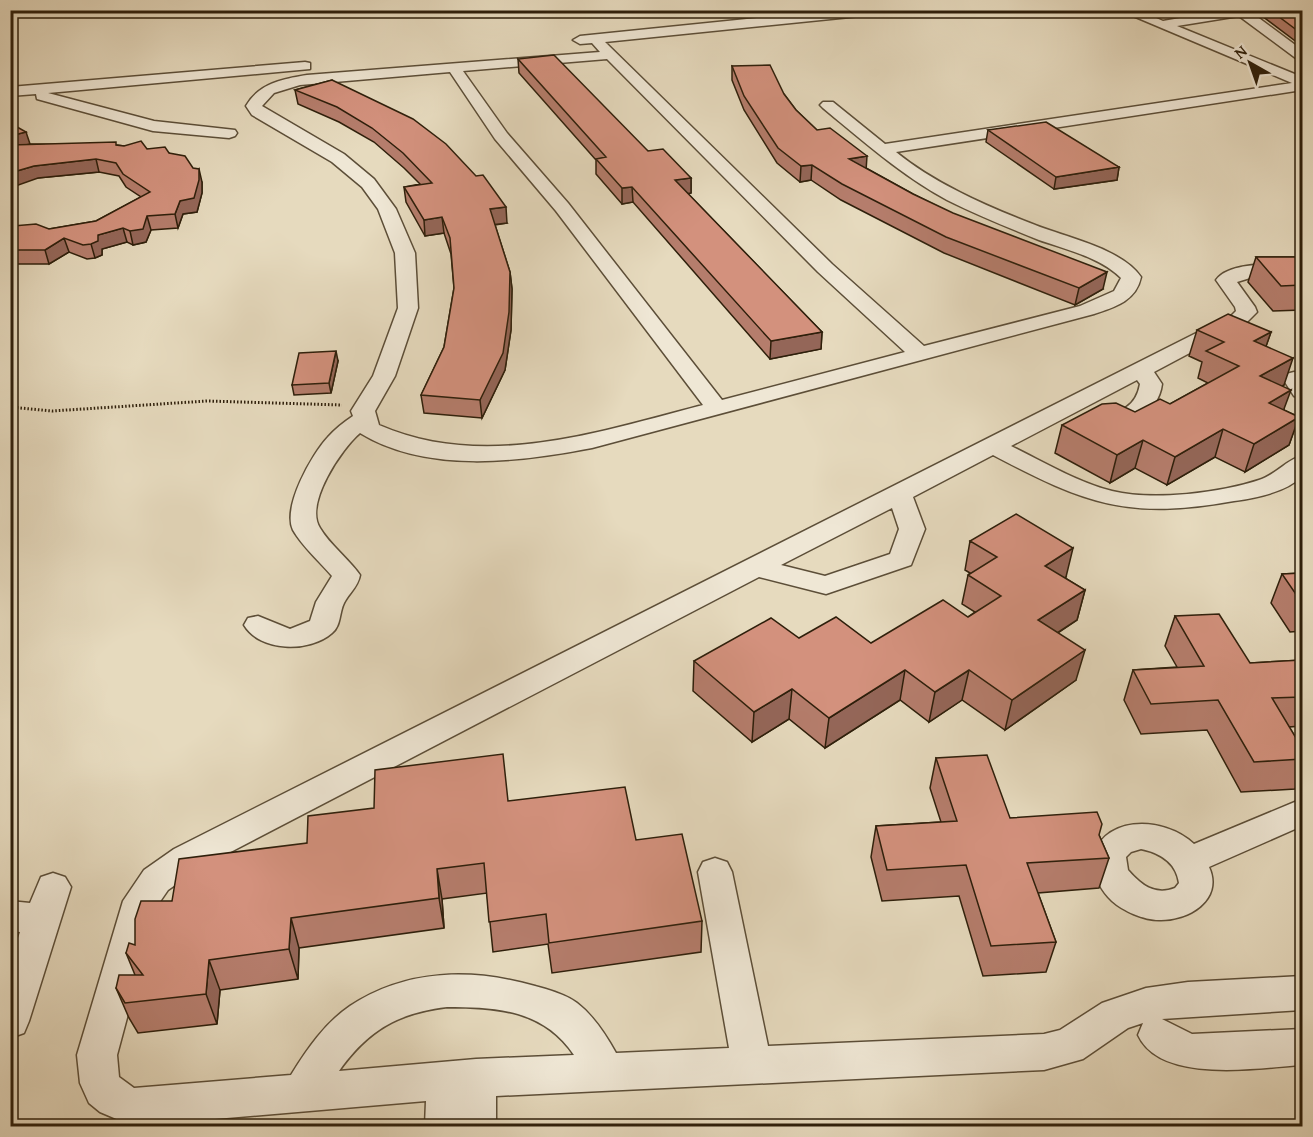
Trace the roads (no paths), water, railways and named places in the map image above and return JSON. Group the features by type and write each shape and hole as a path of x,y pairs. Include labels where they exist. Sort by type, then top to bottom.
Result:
{"street":[{"path":"571,41 880,10"},
{"path":"1125,10 1302,84"},
{"path":"1160,25 1240,11 1300,53"},
{"path":"595,39 825,268 920,354"},
{"path":"10,92 440,54"},
{"path":"10,99 191,85 292,81 609,55"},
{"path":"454,68 501,136 562,207 716,407"},
{"path":"258,625 287,639 318,631 327,621 330,602 345,582 346,575 306,529 302,523 303,512 325,458 335,444 364,414 384,376 408,308 405,253 387,209 368,183 338,158 257,112 254,106 257,99 292,81"},
{"path":"882,149 1302,84"},
{"path":"42,96 142,124 229,134"},
{"path":"364,414 369,429 389,440 422,448 514,454 592,441 1088,310 1120,297 1130,287 1131,277 1118,264 1023,227 954,196 900,163 828,105"},
{"path":"1302,270 1249,272 1228,277 1226,280 1228,285 1245,305 1247,312 1239,319 186,859 156,880 141,901 97,1056 98,1082 113,1100 133,1107 462,1079 1044,1052 1069,1046 1116,1016 1146,1005 1188,999 1302,993"},
{"path":"992,445 1075,487 1125,499 1203,499 1240,494 1269,486 1299,469 1302,464"},
{"path":"754,567 826,585 902,559 912,529 899,493"},
{"path":"1189,861 1302,812"},
{"path":"715,872 752,1065"},
{"path":"10,1021 35,907"},
{"path":"302,1093 324,1056 363,1018 409,997 454,990 508,993 557,1010 588,1040 605,1071"},
{"path":"1156,1035 1171,1046 1192,1053 1302,1047"},
{"path":"446,1126 462,1079"},
{"path":"462,1079 476,1126"}]}
